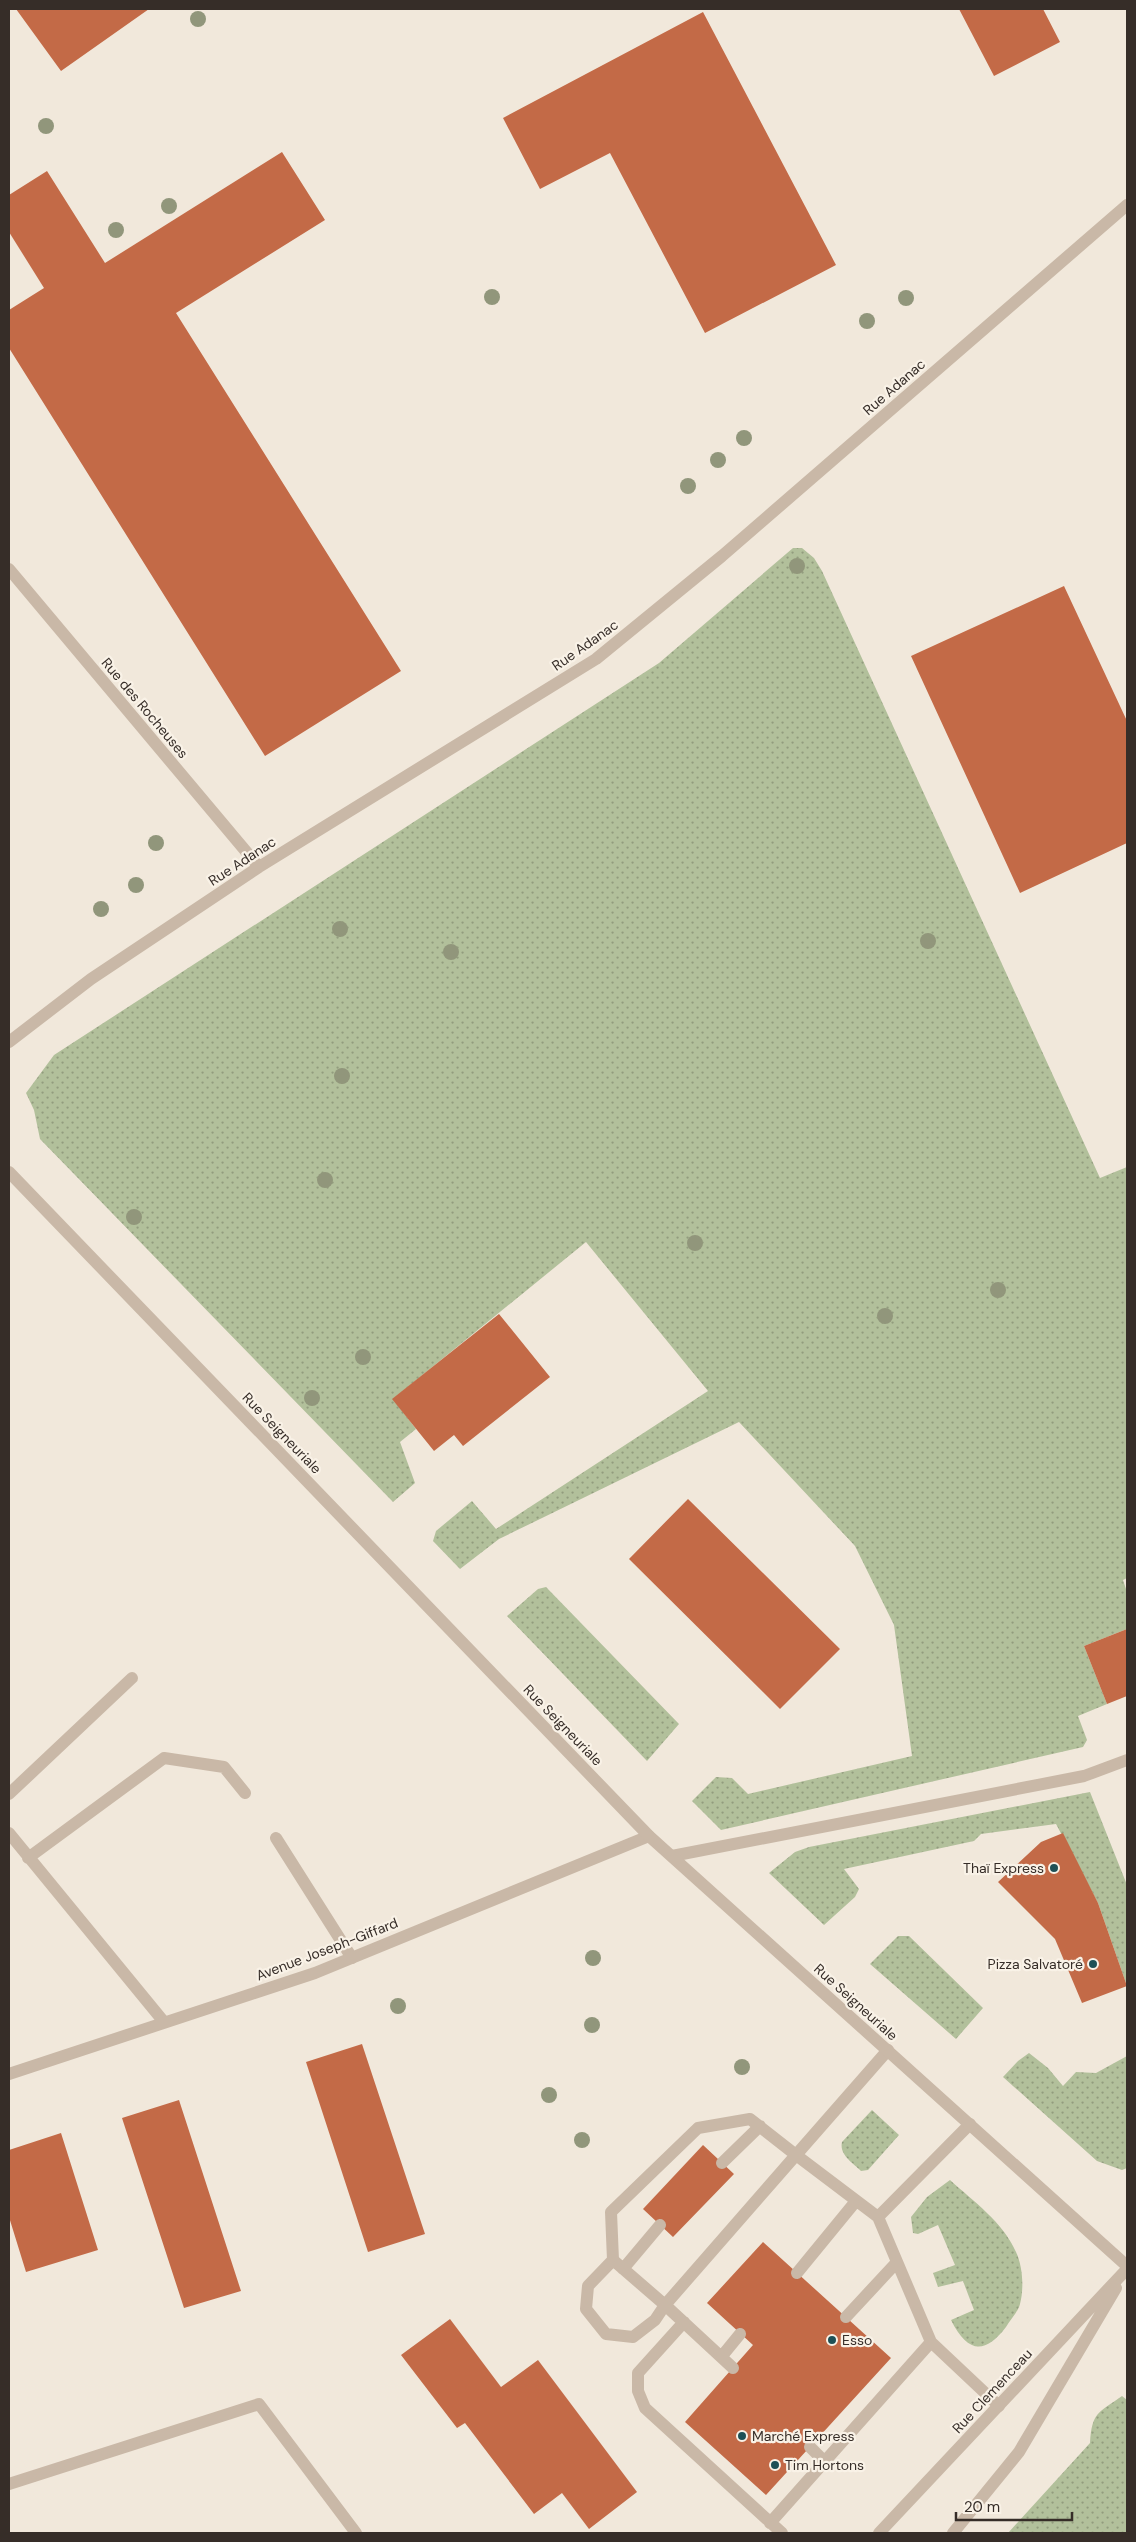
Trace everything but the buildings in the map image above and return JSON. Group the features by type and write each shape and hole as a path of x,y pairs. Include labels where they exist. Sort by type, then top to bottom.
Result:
{"street":[{"name":"Rue Adanac","path":"9,1042 91,980 259,867 596,659 722,556 1127,205"},
{"name":"Rue des Rocheuses","path":"9,569 259,867"},
{"name":"Rue Seigneuriale","path":"9,1172 649,1836 970,2124 1127,2268"},
{"path":"9,1794 132,1678"},
{"path":"28,1858 164,1758 224,1767 245,1793"},
{"path":"672,1856 1084,1776 1127,1760"},
{"path":"9,1833 164,2022"},
{"name":"Avenue Joseph-Giffard","path":"9,2074 315,1973 649,1836"},
{"path":"276,1838 352,1958"},
{"path":"888,2050 796,2155 665,2305 655,2320 633,2337 606,2334 586,2309 588,2286 613,2260 612,2212 698,2128 750,2119 796,2155 856,2200 878,2218 931,2342 999,2406"},
{"path":"878,2218 970,2124"},
{"path":"722,2163 760,2126"},
{"path":"797,2273 856,2200"},
{"path":"623,2269 660,2225"},
{"path":"613,2260 722,2356 733,2368"},
{"path":"846,2317 897,2262"},
{"path":"953,2533 1019,2452 1127,2268"},
{"name":"Rue Clemenceau","path":"879,2533 1127,2268"},
{"path":"684,2322 638,2373 638,2391 645,2408 782,2533"},
{"path":"722,2356 740,2334"},
{"path":"770,2523 931,2342"},
{"path":"9,2484 259,2404 356,2533"},
{"path":"810,2447 825,2462"}],"green space":[{"path":"793,548 802,548 814,558 822,571 1100,1178 1127,1167 1127,1578 1123,1580 1127,1592 1127,1629 1084,1646 1107,1704 1078,1716 1087,1740 1083,1747 721,1830 692,1801 716,1777 732,1778 748,1794 912,1756 894,1625 855,1546 739,1422 499,1539 460,1569 433,1541 436,1531 472,1501 496,1529 708,1391 586,1242 393,1399 416,1429 400,1442 415,1483 393,1502 40,1139 34,1110 26,1093 54,1055 659,663"},
{"path":"546,1587 679,1724 647,1761 507,1616 538,1589"},
{"path":"1090,1792 1127,1885 1127,1986 1098,1903 1056,1824 981,1834 974,1841 844,1869 859,1889 855,1897 824,1925 769,1873 795,1852 809,1847"},
{"path":"898,1936 909,1936 983,2008 956,2039 870,1964"},
{"path":"1029,2053 1048,2068 1063,2086 1076,2072 1096,2073 1127,2056 1127,2168 1122,2170 1097,2161 1003,2077 1018,2061"},
{"path":"872,2110 899,2135 868,2170 861,2171 845,2155 842,2142"},
{"path":"950,2180 987,2213 1003,2231 1016,2252 1020,2264 1022,2285 1019,2307 998,2336 983,2346 970,2344 963,2339 951,2320 974,2310 963,2281 938,2287 933,2273 955,2265 938,2225 918,2234 913,2233 911,2217 927,2197"},
{"path":"1122,2396 1127,2400 1127,2533 1008,2533 1090,2443 1092,2425 1098,2414"}],"place":[{"name":"Thaï Express","path":"1054,1868"},
{"name":"Pizza Salvatoré","path":"1093,1964"},
{"name":"Esso","path":"832,2340"},
{"name":"Marché Express","path":"742,2436"},
{"name":"Tim Hortons","path":"775,2465"}]}
